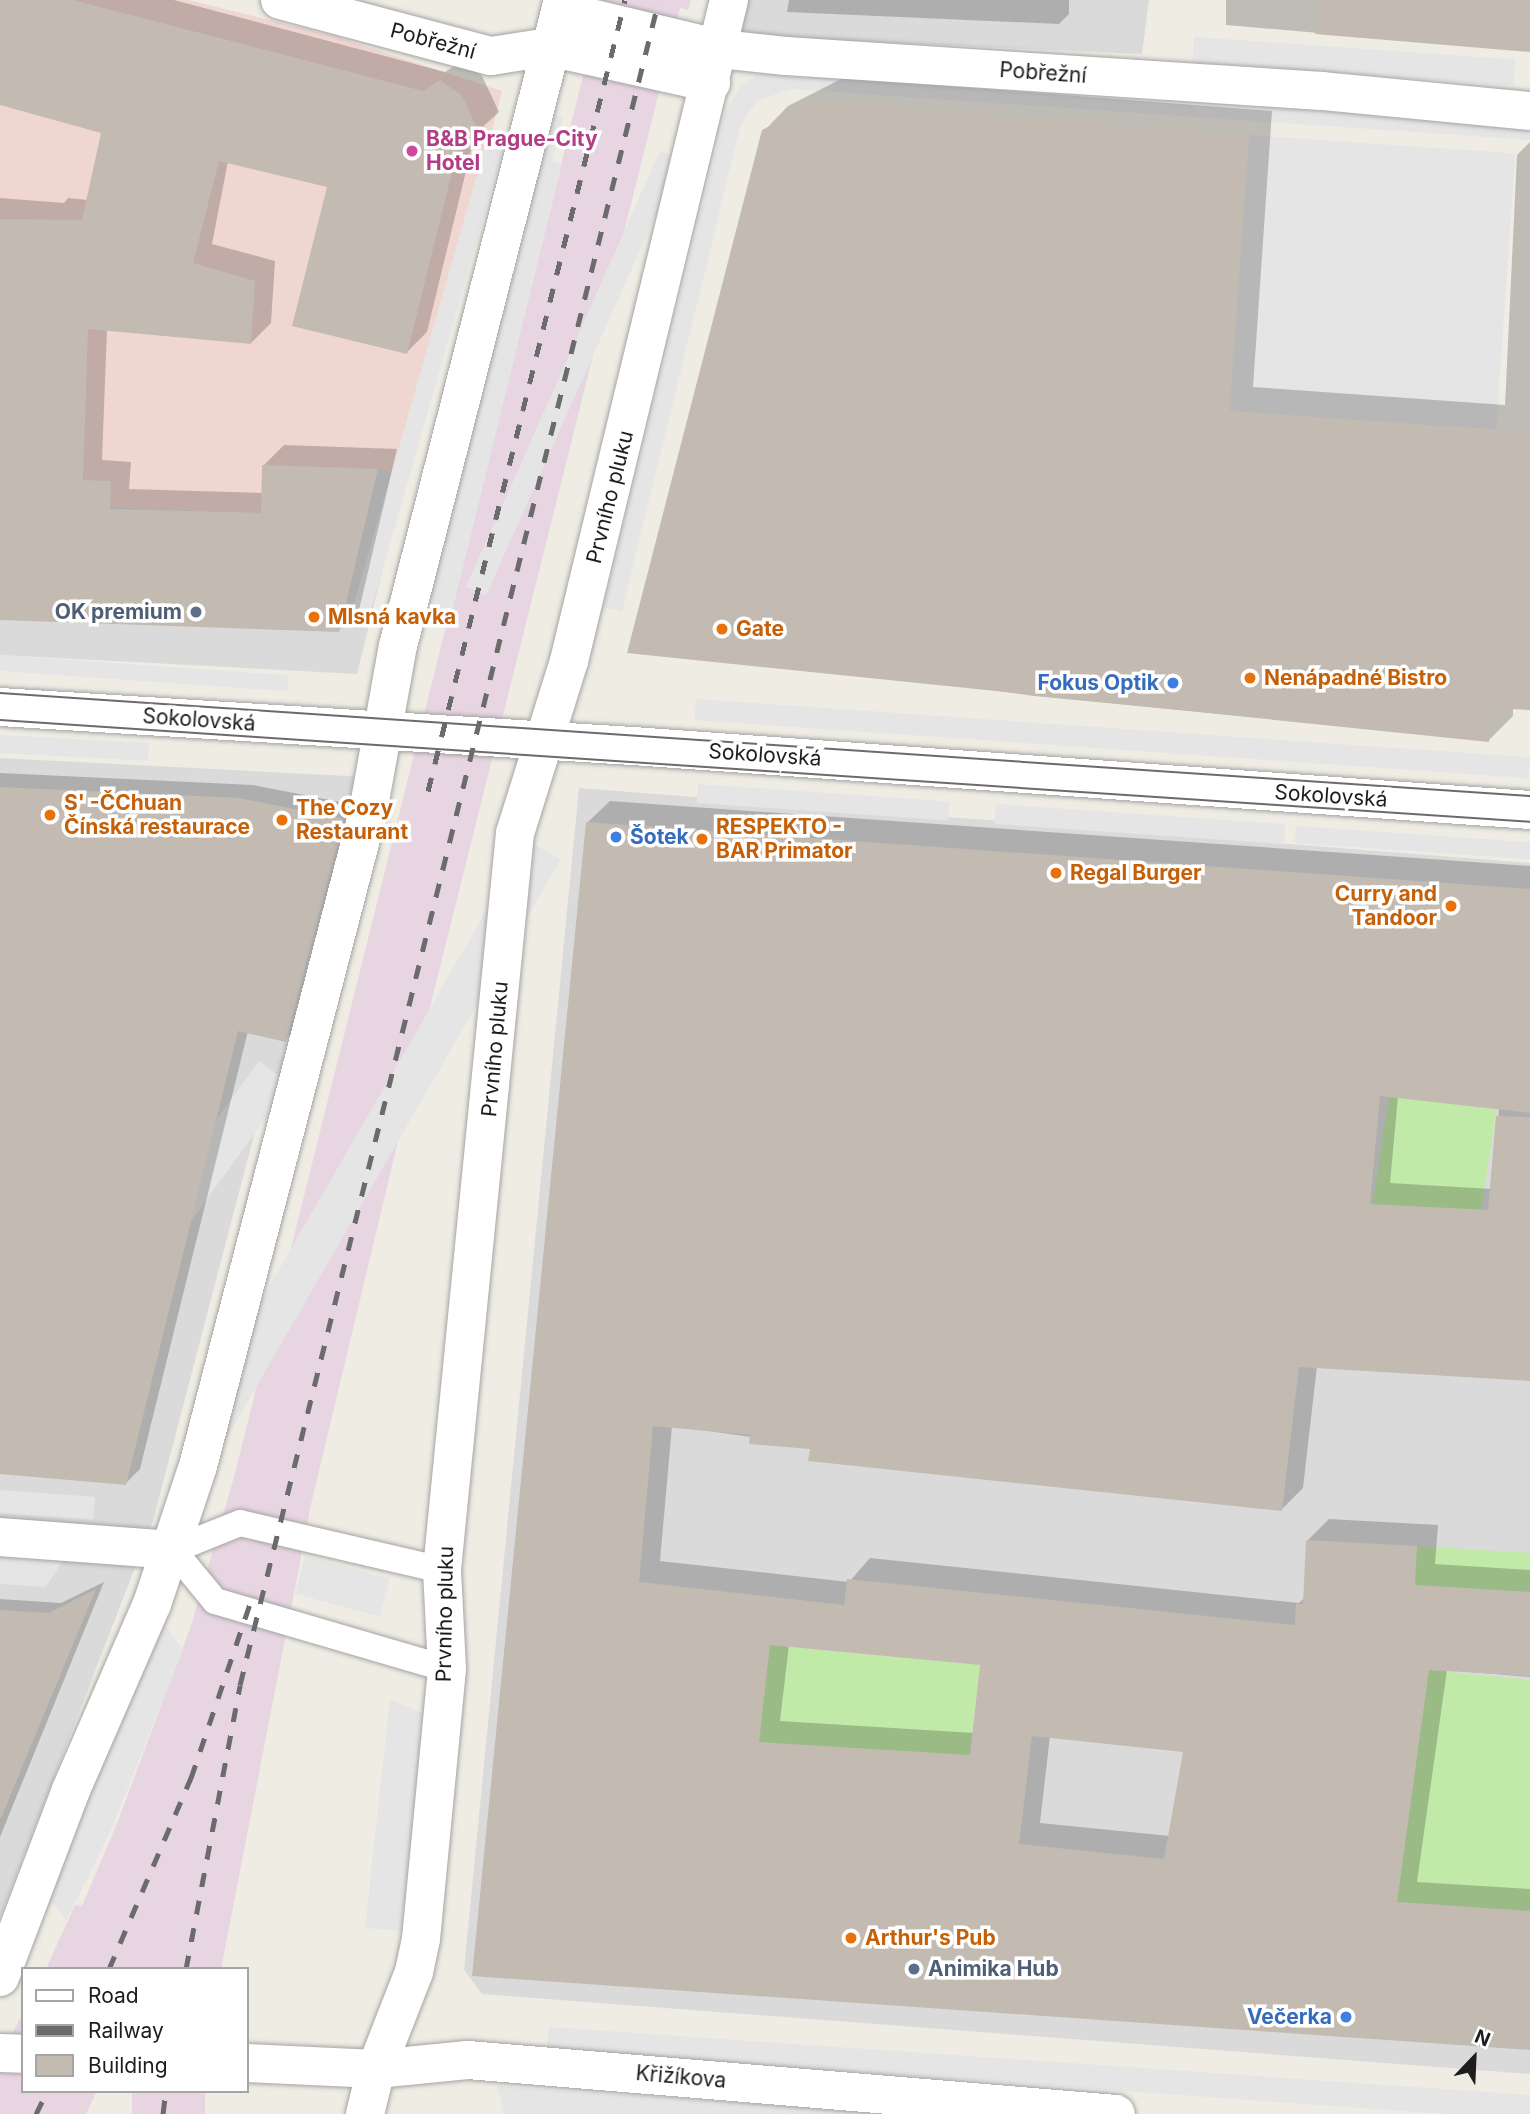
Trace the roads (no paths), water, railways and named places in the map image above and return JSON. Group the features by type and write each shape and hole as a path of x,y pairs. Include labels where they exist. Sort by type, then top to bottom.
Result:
{"street":[{"name":"Pobřežní","path":"280,0 491,56 549,47 716,66 1322,91 1530,111"},
{"name":"Prvního pluku","path":"365,2114 376,2069 414,1972 421,1939 447,1669 442,1570 515,833 547,741 716,66 729,0"},
{"name":"Pobřežní","path":"562,5 716,66"},
{"path":"0,1977 71,1790 173,1550 368,812 398,646 549,47 562,5"},
{"name":"Sokolovská","path":"0,707 547,741 1530,810"},
{"path":"0,1536 173,1550"},
{"path":"0,2053 21,2054"},
{"name":"Křižíkova","path":"248,2063 376,2069 468,2060 1116,2114"}],"lane":[{"path":"442,1570 240,1523 173,1550 215,1601 447,1669"}],"tram line":[{"path":"0,693 1530,796"},
{"path":"0,720 1530,822"}],"railway":[{"path":"428,791 625,0"},
{"path":"186,1967 240,1685 659,0"},
{"path":"110,1967 191,1778 250,1604"},
{"path":"36,2114 46,2093"},
{"path":"163,2114 166,2093"}],"place":[{"name":"B&B Prague-City Hotel","path":"412,151"},
{"name":"OK premium","path":"196,612"},
{"name":"Mlsná kavka","path":"314,617"},
{"name":"Gate","path":"722,629"},
{"name":"Nenápadné Bistro","path":"1250,678"},
{"name":"Fokus Optik","path":"1173,683"},
{"name":"S' -ČChuan Čínská restaurace","path":"50,815"},
{"name":"The Cozy Restaurant","path":"282,820"},
{"name":"Šotek","path":"616,837"},
{"name":"RESPEKTO - BAR Primator","path":"702,839"},
{"name":"Regal Burger","path":"1056,873"},
{"name":"Curry and Tandoor","path":"1451,906"},
{"name":"Arthur's Pub","path":"851,1938"},
{"name":"Animika Hub","path":"914,1969"},
{"name":"Večerka","path":"1346,2017"}]}
